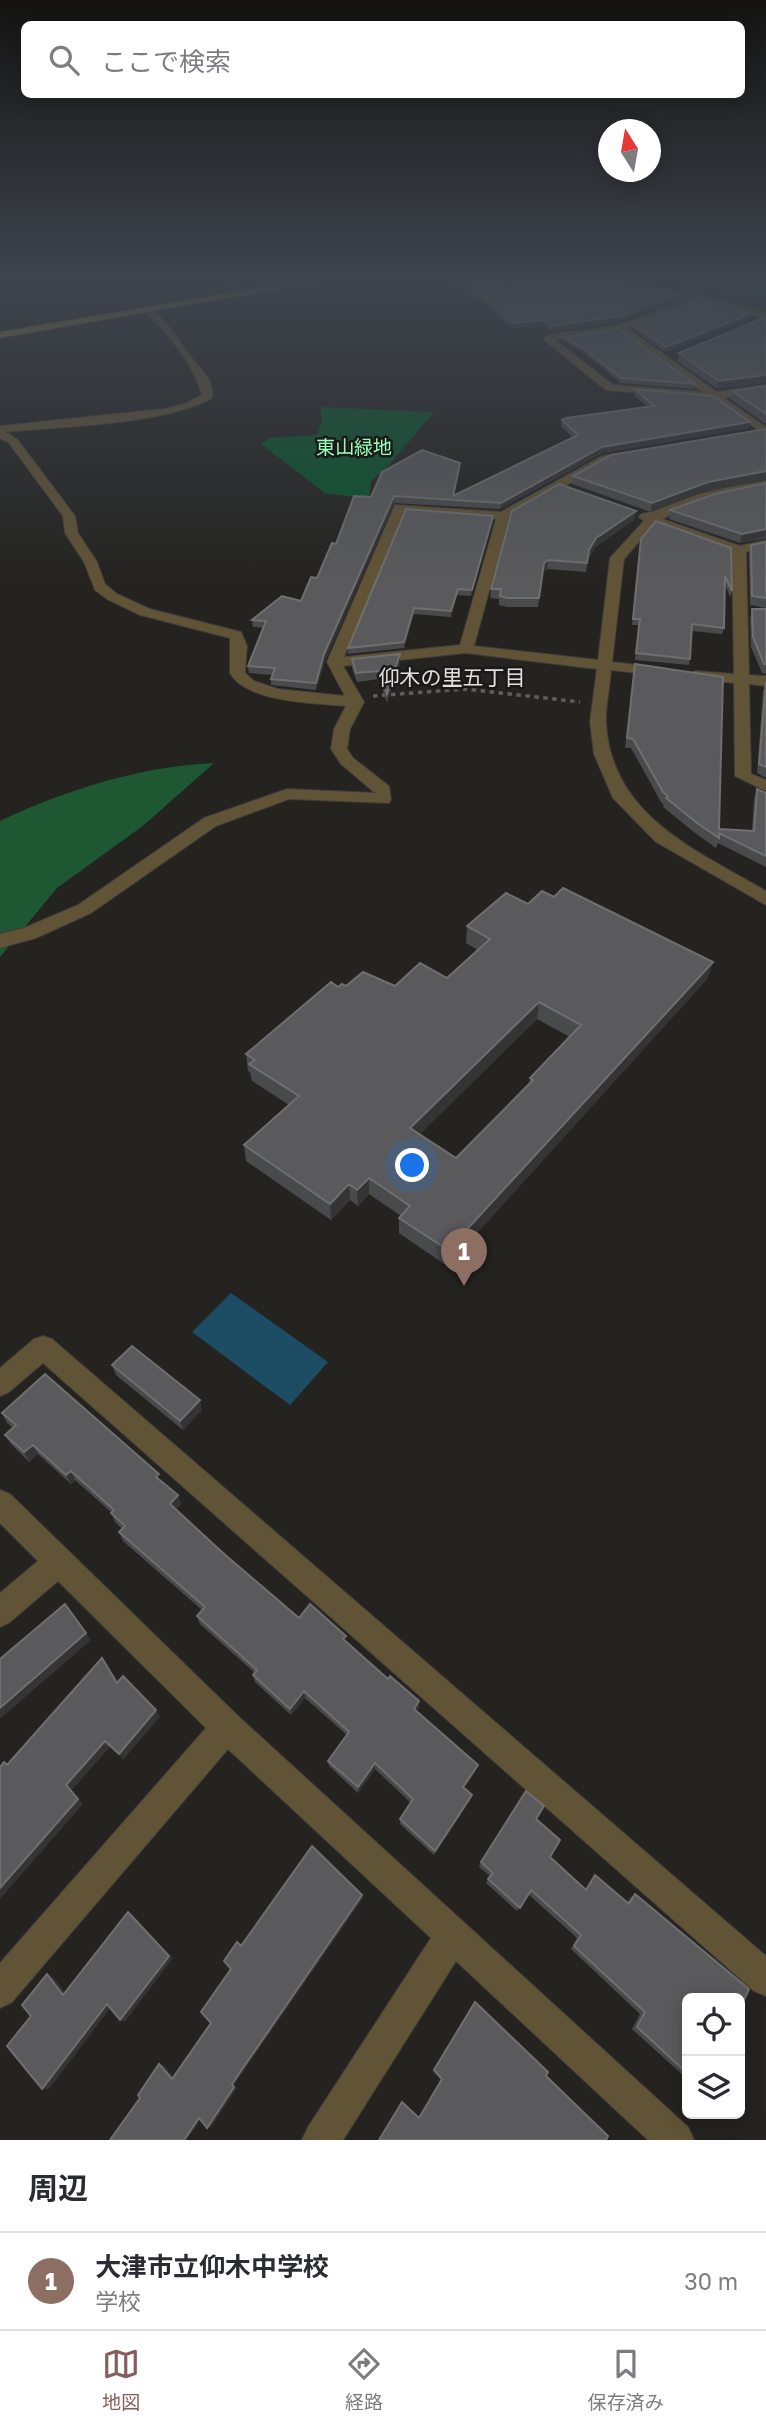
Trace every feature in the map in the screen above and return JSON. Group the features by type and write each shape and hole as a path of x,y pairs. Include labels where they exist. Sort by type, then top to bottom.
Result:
{"street":[{"path":"0,431 188,407 208,396 204,382"},
{"path":"602,382 610,388 714,396 766,388"},
{"path":"695,382 766,432"},
{"path":"0,431 13,441 69,516 68,521 77,542 90,560 96,582 111,597 174,622 236,635 241,646 240,677 264,690 354,699"},
{"path":"752,435 766,432"},
{"path":"334,663 399,508 503,516 563,488 606,458 646,451"},
{"path":"766,485 723,492 680,505 652,519 617,558 599,704 601,754 619,794 662,838 766,899"},
{"path":"628,511 739,550 766,544"},
{"path":"466,649 503,516"},
{"path":"739,550 747,612 740,680 743,776 766,786"},
{"path":"334,663 466,649 766,681"},
{"path":"334,663 354,699"},
{"path":"0,942 55,924 84,910 210,822 230,814 287,794 383,799 383,790 348,761 339,749 342,729 354,699"},
{"path":"0,1384 43,1347 766,1979"},
{"path":"0,1504 227,1727 675,2140"},
{"path":"0,1612 58,1563"},
{"path":"0,1990 227,1727"},
{"path":"321,2140 452,1936"}],"path":[{"path":"354,699 465,689 599,704"}],"green space":[{"name":"東山緑地","path":"320,407 434,412 389,465 371,481 369,499 325,493 261,444 270,438 317,435 322,420"},
{"path":"214,763 144,825 57,888 0,957 0,821 51,799 104,782 158,769"}],"water":[{"path":"231,1293 328,1362 290,1405 192,1332"}],"building":[{"path":"766,386 766,414 732,391"},
{"path":"635,389 713,396 750,422 602,447 501,503 394,496 324,654 316,683 271,679 275,668 248,666 266,621 252,620 282,596 301,601 311,577 317,578 332,543 336,544 354,496 371,497 382,472 422,450 460,463 453,496 578,435 562,420 566,418 654,406"},
{"path":"766,429 766,471 708,482 652,503 573,476 611,455"},
{"path":"766,483 766,529 742,534 670,510 715,494"},
{"path":"559,484 636,511 596,538 589,550 587,563 548,560 544,563 539,598 500,596 501,589 491,589 512,511"},
{"path":"406,509 493,516 472,590 458,589 451,611 414,608 404,642 348,648"},
{"path":"656,521 731,548 732,591 725,576 724,628 692,624 690,659 636,653 640,619 633,619 641,539"},
{"path":"766,542 766,598 752,596 751,545"},
{"path":"752,609 766,609 766,664 753,637"},
{"path":"400,654 387,694 379,671 356,673 352,659"},
{"path":"635,664 723,677 719,829 754,831 757,789 766,793 766,856 719,833 719,838 666,798 668,796 663,792 633,739 627,738"},
{"path":"766,682 766,767 759,764"},
{"path":"563,888 713,962 448,1250 399,1218 410,1206 369,1178 357,1190 349,1184 330,1204 244,1145 299,1096 249,1064 255,1060 246,1054 331,982 338,987 342,984 346,986 363,972 395,986 420,963 447,978 490,939 467,926 506,893 528,904 542,891 554,897","holes":["539,1002 581,1025 530,1078 533,1080 456,1158 410,1128"]},
{"path":"132,1346 200,1400 180,1421 112,1365"},
{"path":"45,1374 159,1474 156,1477 178,1495 170,1504 223,1553 299,1618 310,1604 346,1636 343,1639 388,1679 390,1676 419,1701 414,1709 478,1765 463,1787 472,1795 435,1851 400,1819 413,1799 375,1763 358,1787 328,1761 349,1732 304,1691 290,1709 253,1675 257,1670 197,1616 205,1607 119,1532 125,1526 111,1513 114,1510 71,1471 66,1475 33,1445 24,1452 5,1435 16,1425 2,1413"},
{"path":"65,1604 86,1633 0,1708 0,1659"},
{"path":"102,1658 117,1683 123,1676 156,1710 119,1754 105,1741 66,1785 78,1799 0,1888 0,1767 4,1762 7,1765"},
{"path":"526,1791 544,1806 536,1819 560,1840 550,1857 586,1890 595,1875 629,1904 635,1894 749,1989 745,1998 745,1993 682,1993 682,2068 637,2027 645,2012 574,1946 581,1935 531,1890 520,1908 488,1879 493,1873 481,1862"},
{"path":"312,1846 362,1895 232,2084 234,2087 207,2128 199,2118 184,2140 110,2140 140,2098 138,2095 159,2064 172,2079 211,2023 201,2012 231,1969 224,1961 237,1942 241,1946"},
{"path":"128,1912 169,1956 120,2020 107,2004 42,2089 7,2046 31,2016 22,2005 47,1974 63,1995"},
{"path":"475,2002 548,2072 546,2076 608,2136 606,2140 379,2140 402,2102 419,2118 442,2079 434,2070"}],"place":[{"name":"大津市立仰木中学校","path":"464,1286"}],"district":[{"name":"仰木の里五丁目","path":"452,677"}]}
